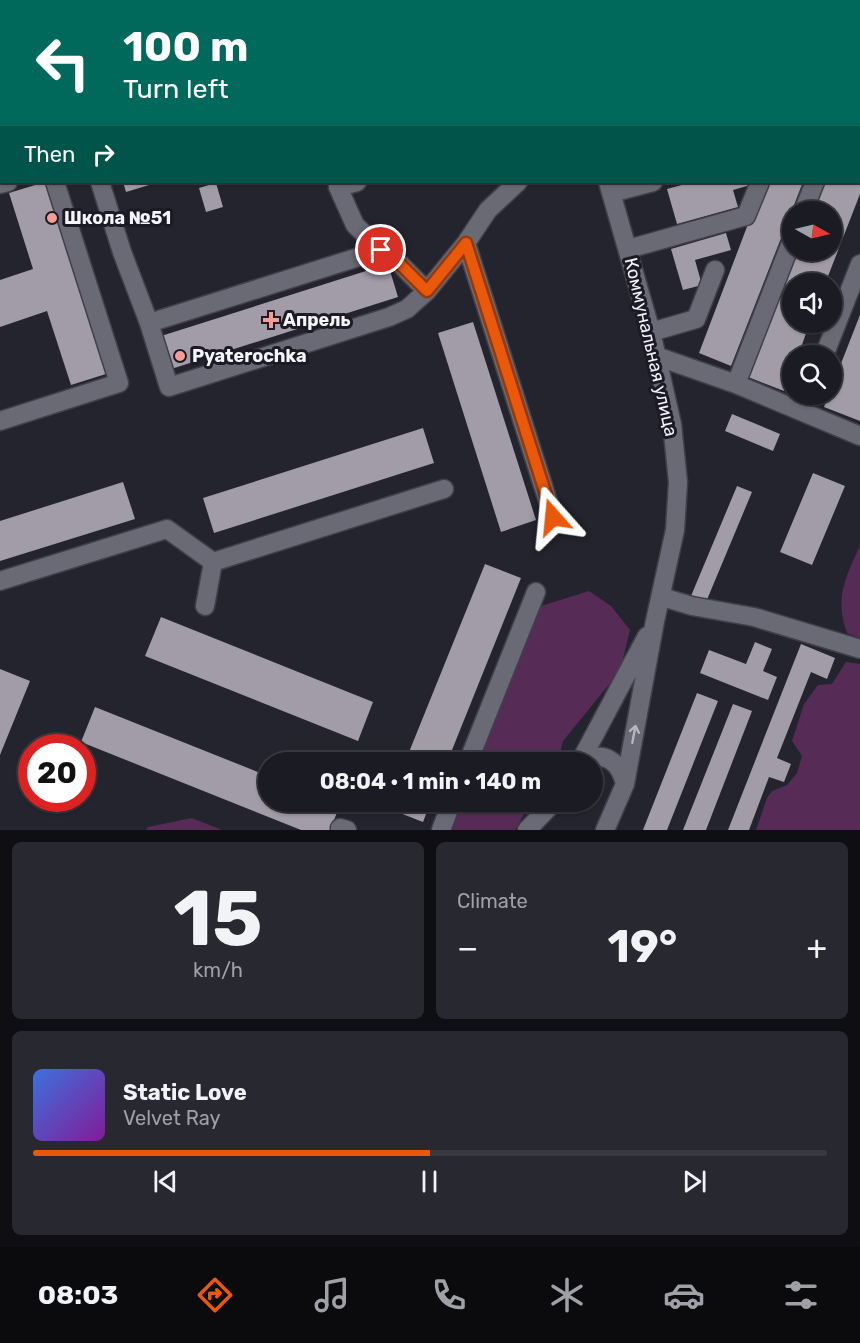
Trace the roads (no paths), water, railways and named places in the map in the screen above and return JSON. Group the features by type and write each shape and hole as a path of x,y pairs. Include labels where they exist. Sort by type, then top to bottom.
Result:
{"street":[{"path":"0,421 119,383 55,183"},
{"path":"100,183 169,387 389,317 407,309 427,291 466,243 488,210 517,183"},
{"path":"353,183 338,187 356,225 427,291"},
{"path":"609,187 644,183"},
{"path":"628,249 746,216 760,183"},
{"path":"807,201 815,183"},
{"name":"Коммунальная улица","path":"605,830 625,784 655,621 675,530 678,482 672,424 651,332 609,187"},
{"path":"466,243 553,517"},
{"path":"149,323 381,250"},
{"path":"736,384 784,261"},
{"path":"828,345 860,264"},
{"path":"651,332 696,319 715,270"},
{"path":"656,356 736,384 782,397"},
{"path":"808,405 860,436"},
{"path":"213,562 444,489"},
{"path":"0,581 167,529 213,562"},
{"path":"206,606 213,562"},
{"path":"472,752 536,592"},
{"path":"662,597 692,606 754,617 860,648"},
{"name":"Коммунальная улица","path":"587,752 655,621"},
{"path":"603,758 613,762 622,772 625,784"},
{"path":"441,830 448,812"},
{"path":"527,830 544,812"}],"place":[{"name":"Школа №51","path":"52,218"},
{"name":"Апрель","path":"271,320"},
{"name":"Pyaterochka","path":"180,356"}]}
